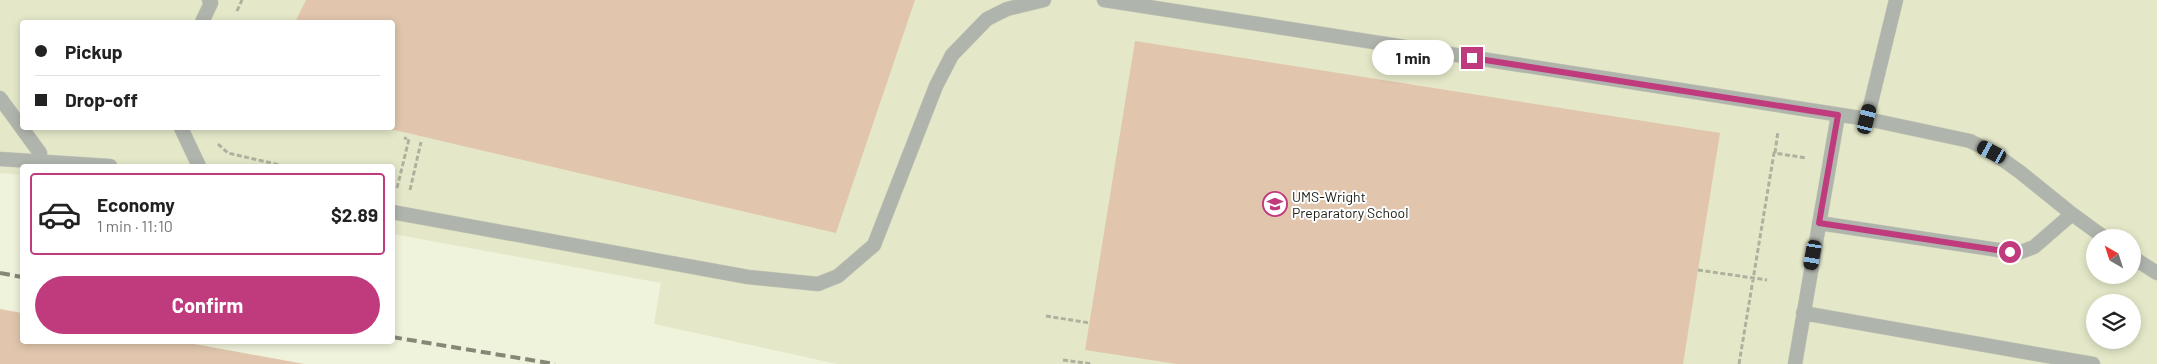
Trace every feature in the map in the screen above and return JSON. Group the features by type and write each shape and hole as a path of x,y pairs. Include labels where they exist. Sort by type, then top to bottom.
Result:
{"lane":[{"path":"203,20 211,2 209,0"},
{"path":"395,213 748,277 818,284 838,276 874,245 936,86 952,55 987,20 1008,8 1044,0"},
{"path":"1104,0 1867,119 1970,141 1992,152 2020,172 2093,229"},
{"path":"1867,119 1896,0"},
{"path":"0,98 20,126"},
{"path":"1795,364 1838,115"},
{"path":"23,130 40,153 40,163"},
{"path":"182,130 198,164"},
{"path":"0,159 63,164"},
{"path":"1819,223 2018,253 2034,247 2072,214"},
{"path":"2141,263 2157,273"},
{"path":"1803,314 2093,364"}],"path":[{"path":"1739,364 1779,125"},
{"path":"395,190 397,190 409,139 404,138"},
{"path":"410,191 421,142"},
{"path":"217,143 228,153 275,164"},
{"path":"1775,153 1810,159"},
{"path":"1698,270 1767,280"},
{"path":"1046,316 1090,323"},
{"path":"1063,360 1092,364"}],"shaded area":[{"name":"UMS-Wright Preparatory School","path":"0,0 2157,0 2157,364 837,364 654,324 661,283 395,234 395,164 20,164 20,175 0,173"},
{"path":"306,0 915,0 836,233 395,130 395,20 296,20"},
{"path":"1135,41 1720,133 1683,364 1177,364 1085,350"},
{"path":"0,309 20,313 20,344 194,344 304,364 0,364"}],"railway":[{"path":"0,273 20,277"},
{"path":"395,337 555,364"}],"place":[{"name":"UMS-Wright Preparatory School","path":"1275,204"}],"route":[{"path":"1472,58 1838,115 1819,223 2010,252"}]}
